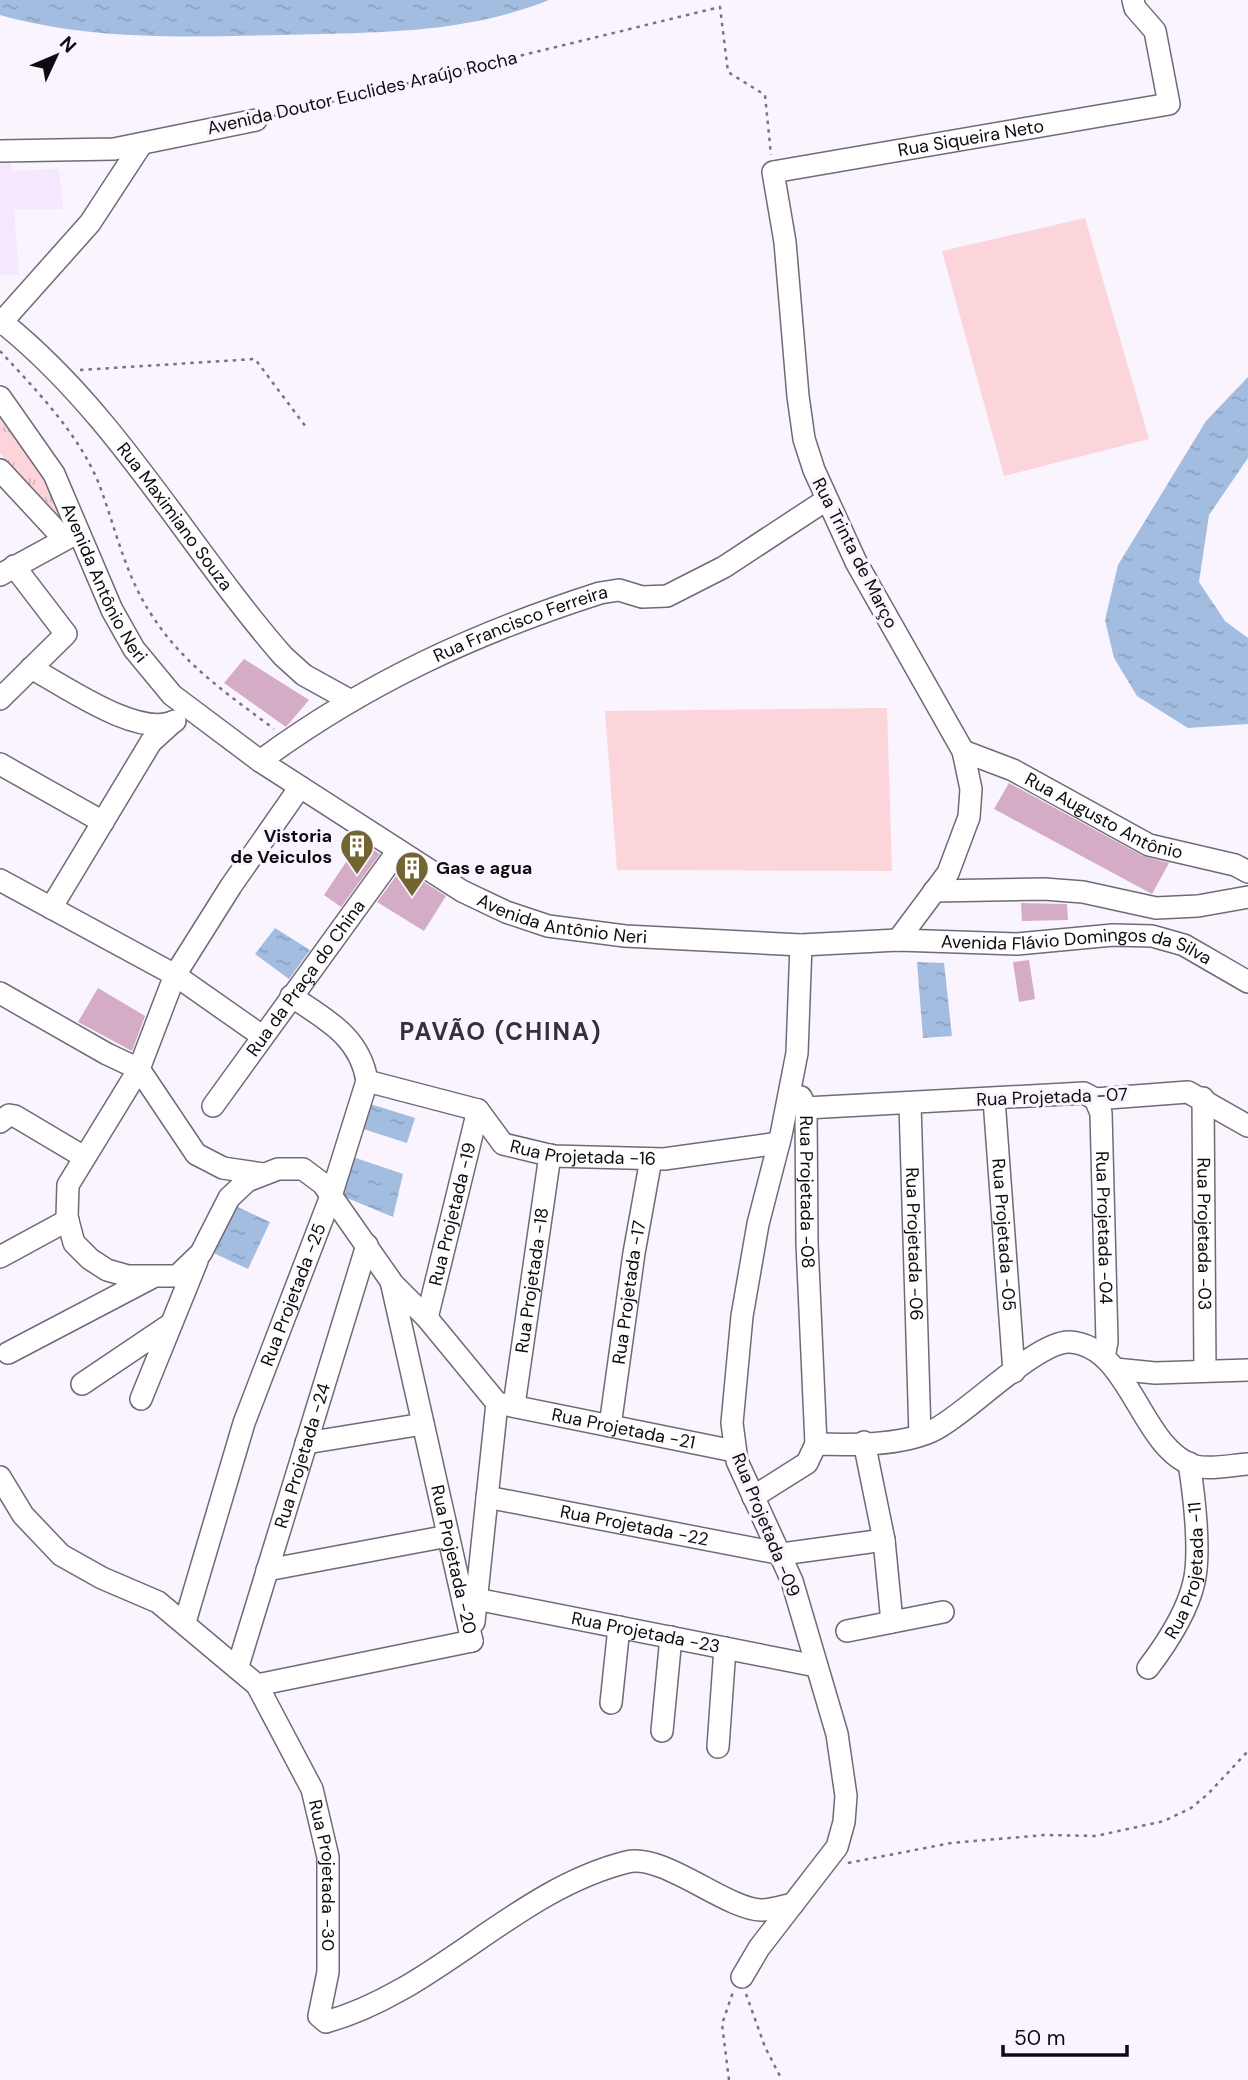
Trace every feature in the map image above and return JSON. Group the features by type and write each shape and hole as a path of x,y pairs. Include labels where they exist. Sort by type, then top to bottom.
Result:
{"street":[{"name":"Rua Siqueira Neto","path":"773,172 1168,104 1155,31 1135,8 1133,0"},
{"name":"Avenida Doutor Euclides Araújo Rocha","path":"0,151 85,152 141,145 256,120"},
{"path":"1,323 90,223 141,145"},
{"name":"Rua Trinta de Março","path":"773,172 785,242 787,298 804,439 826,500 856,562 963,751"},
{"name":"Rua Maximiano Souza","path":"1,323 56,371 167,505 234,598 283,656 304,675 351,701"},
{"name":"Avenida Antônio Neri","path":"0,397 54,474 71,536 134,649 162,683 181,716 260,761 461,891 506,912 548,926 625,936 801,945 898,940"},
{"path":"0,470 71,536 7,570 66,634 0,699"},
{"name":"Rua Francisco Ferreira","path":"260,761 288,740 351,701 432,655 559,606 619,590 642,597 667,596 724,567 826,500"},
{"path":"31,668 131,720 162,726 181,716"},
{"path":"51,908 151,742 181,716"},
{"path":"898,940 948,873 969,817 971,789 963,751"},
{"name":"Rua Augusto Antônio","path":"963,751 1013,770 1149,845 1235,865 1248,872"},
{"path":"0,764 103,822"},
{"path":"201,1253 177,1276 151,1278 107,1270 90,1259 75,1243 68,1219 68,1185 139,1069 175,975 231,886 300,787"},
{"name":"Rua da Praça do China","path":"213,1106 397,852"},
{"path":"0,880 175,975 262,1036"},
{"path":"934,891 1044,888 1083,892 1156,908 1198,906 1248,897"},
{"name":"Avenida Flávio Domingos da Silva","path":"898,940 1017,944 1113,935 1152,936 1184,945 1248,982"},
{"path":"790,1081 800,1026 801,945"},
{"path":"0,993 107,1054 139,1069 196,1154 223,1168 263,1174"},
{"path":"291,996 344,1031 365,1070 367,1081 478,1110"},
{"name":"Rua Projetada -25","path":"185,1622 244,1423 331,1196 367,1081"},
{"name":"Rua Projetada -08","path":"790,1081 806,1108 807,1243 816,1444"},
{"name":"Rua Projetada -09","path":"790,1081 779,1143 758,1224 742,1316 734,1383 734,1451 753,1497 782,1554 843,1764 846,1796 840,1841 822,1868"},
{"name":"Rua Projetada -07","path":"806,1108 1084,1093 1095,1099 1188,1092 1203,1098 1248,1126"},
{"name":"Rua Projetada -03","path":"1203,1098 1205,1371"},
{"name":"Rua Projetada -05","path":"994,1099 1014,1372"},
{"name":"Rua Projetada -04","path":"1095,1099 1101,1113 1109,1363"},
{"name":"Rua Projetada -06","path":"910,1104 916,1384 920,1436"},
{"name":"Rua Projetada -16","path":"478,1110 503,1144 550,1155 651,1159 779,1143"},
{"name":"Rua Projetada -19","path":"427,1318 478,1110"},
{"path":"5,1115 84,1157"},
{"name":"Rua Projetada -18","path":"505,1404 550,1155"},
{"name":"Rua Projetada -17","path":"611,1426 632,1267 651,1159"},
{"name":"Rua Projetada -20","path":"263,1174 278,1169 303,1168 323,1184 391,1281 472,1641"},
{"path":"141,1399 201,1253 229,1198 247,1181 263,1174"},
{"path":"0,1257 68,1219"},
{"name":"Rua Projetada -24","path":"238,1666 367,1245"},
{"path":"8,1353 151,1278"},
{"path":"391,1281 505,1404"},
{"path":"82,1384 171,1324"},
{"path":"753,1497 807,1463 816,1444 864,1443 920,1436 944,1424 1014,1372 1063,1343 1081,1345 1109,1363 1147,1373 1248,1370"},
{"path":"1109,1363 1171,1449 1194,1465 1248,1465"},
{"name":"Rua Projetada -20","path":"472,1641 487,1497 505,1404"},
{"name":"Rua Projetada -21","path":"505,1404 734,1451"},
{"path":"306,1443 423,1424"},
{"path":"864,1443 884,1540 892,1622"},
{"name":"Rua Projetada -11","path":"1149,1668 1171,1637 1194,1582 1194,1465"},
{"name":"Rua Projetada -30","path":"0,1477 23,1515 61,1555 102,1578 158,1602 238,1666 257,1685 312,1789 328,1857 328,1972 319,2016 326,2022 413,1985 566,1886 629,1861 658,1866 760,1910 793,1904"},
{"name":"Rua Projetada -22","path":"487,1497 782,1554 884,1540"},
{"path":"267,1570 448,1536"},
{"name":"Rua Projetada -23","path":"476,1599 816,1666"},
{"path":"847,1631 943,1612"},
{"path":"611,1703 619,1627"},
{"path":"662,1731 671,1637"},
{"path":"257,1685 472,1641"},
{"path":"718,1746 724,1648"},
{"path":"741,1977 822,1868"}],"path":[{"name":"Avenida Doutor Euclides Araújo Rocha","path":"256,120 720,7 728,72 765,95 773,172"},
{"path":"0,351 73,437 89,464 133,581 164,634 206,677 288,740"},
{"path":"56,371 255,359 306,427"},
{"path":"822,1868 951,1843 1044,1835 1096,1836 1164,1821 1191,1808 1208,1794 1248,1751"},
{"path":"729,2080 722,2024 725,2009 741,1977"},
{"path":"741,1977 753,2020 782,2080"}],"shaded area":[{"path":"0,160 10,160 12,171 59,169 63,209 14,209 19,275 0,275"}],"green space":[{"path":"1085,218 1149,439 1004,476 942,251"},
{"path":"0,413 32,454 62,520 50,515 0,453"},
{"path":"887,708 892,871 617,870 605,711"}],"water":[{"path":"0,0 549,0 483,20 417,30 245,36 139,36 69,29 0,15"},
{"path":"1248,377 1248,458 1209,515 1199,582 1225,621 1248,638 1248,724 1188,728 1137,696 1114,658 1105,620 1118,565 1206,421"},
{"path":"275,928 310,950 289,979 255,954"},
{"path":"917,962 944,963 952,1036 923,1038"},
{"path":"361,1101 415,1118 407,1143 354,1126"},
{"path":"347,1155 403,1174 393,1217 335,1193"},
{"path":"231,1204 270,1222 248,1269 207,1250"}],"building":[{"path":"244,659 309,700 286,727 224,683"},
{"path":"1009,783 1143,856 1169,863 1152,894 994,809"},
{"name":"Vistoria de Veiculos","path":"360,841 380,854 341,907 324,895"},
{"name":"Gas e agua","path":"402,868 446,896 424,931 377,902"},
{"path":"1021,903 1067,904 1068,920 1022,921"},
{"path":"1029,960 1035,999 1019,1002 1013,962"},
{"path":"98,988 145,1016 132,1051 78,1022"}],"place":[{"name":"Vistoria de Veiculos","path":"357,876"},
{"name":"Gas e agua","path":"412,898"}],"district":[{"name":"PAVÃO (CHINA)","path":"501,1032"}]}
